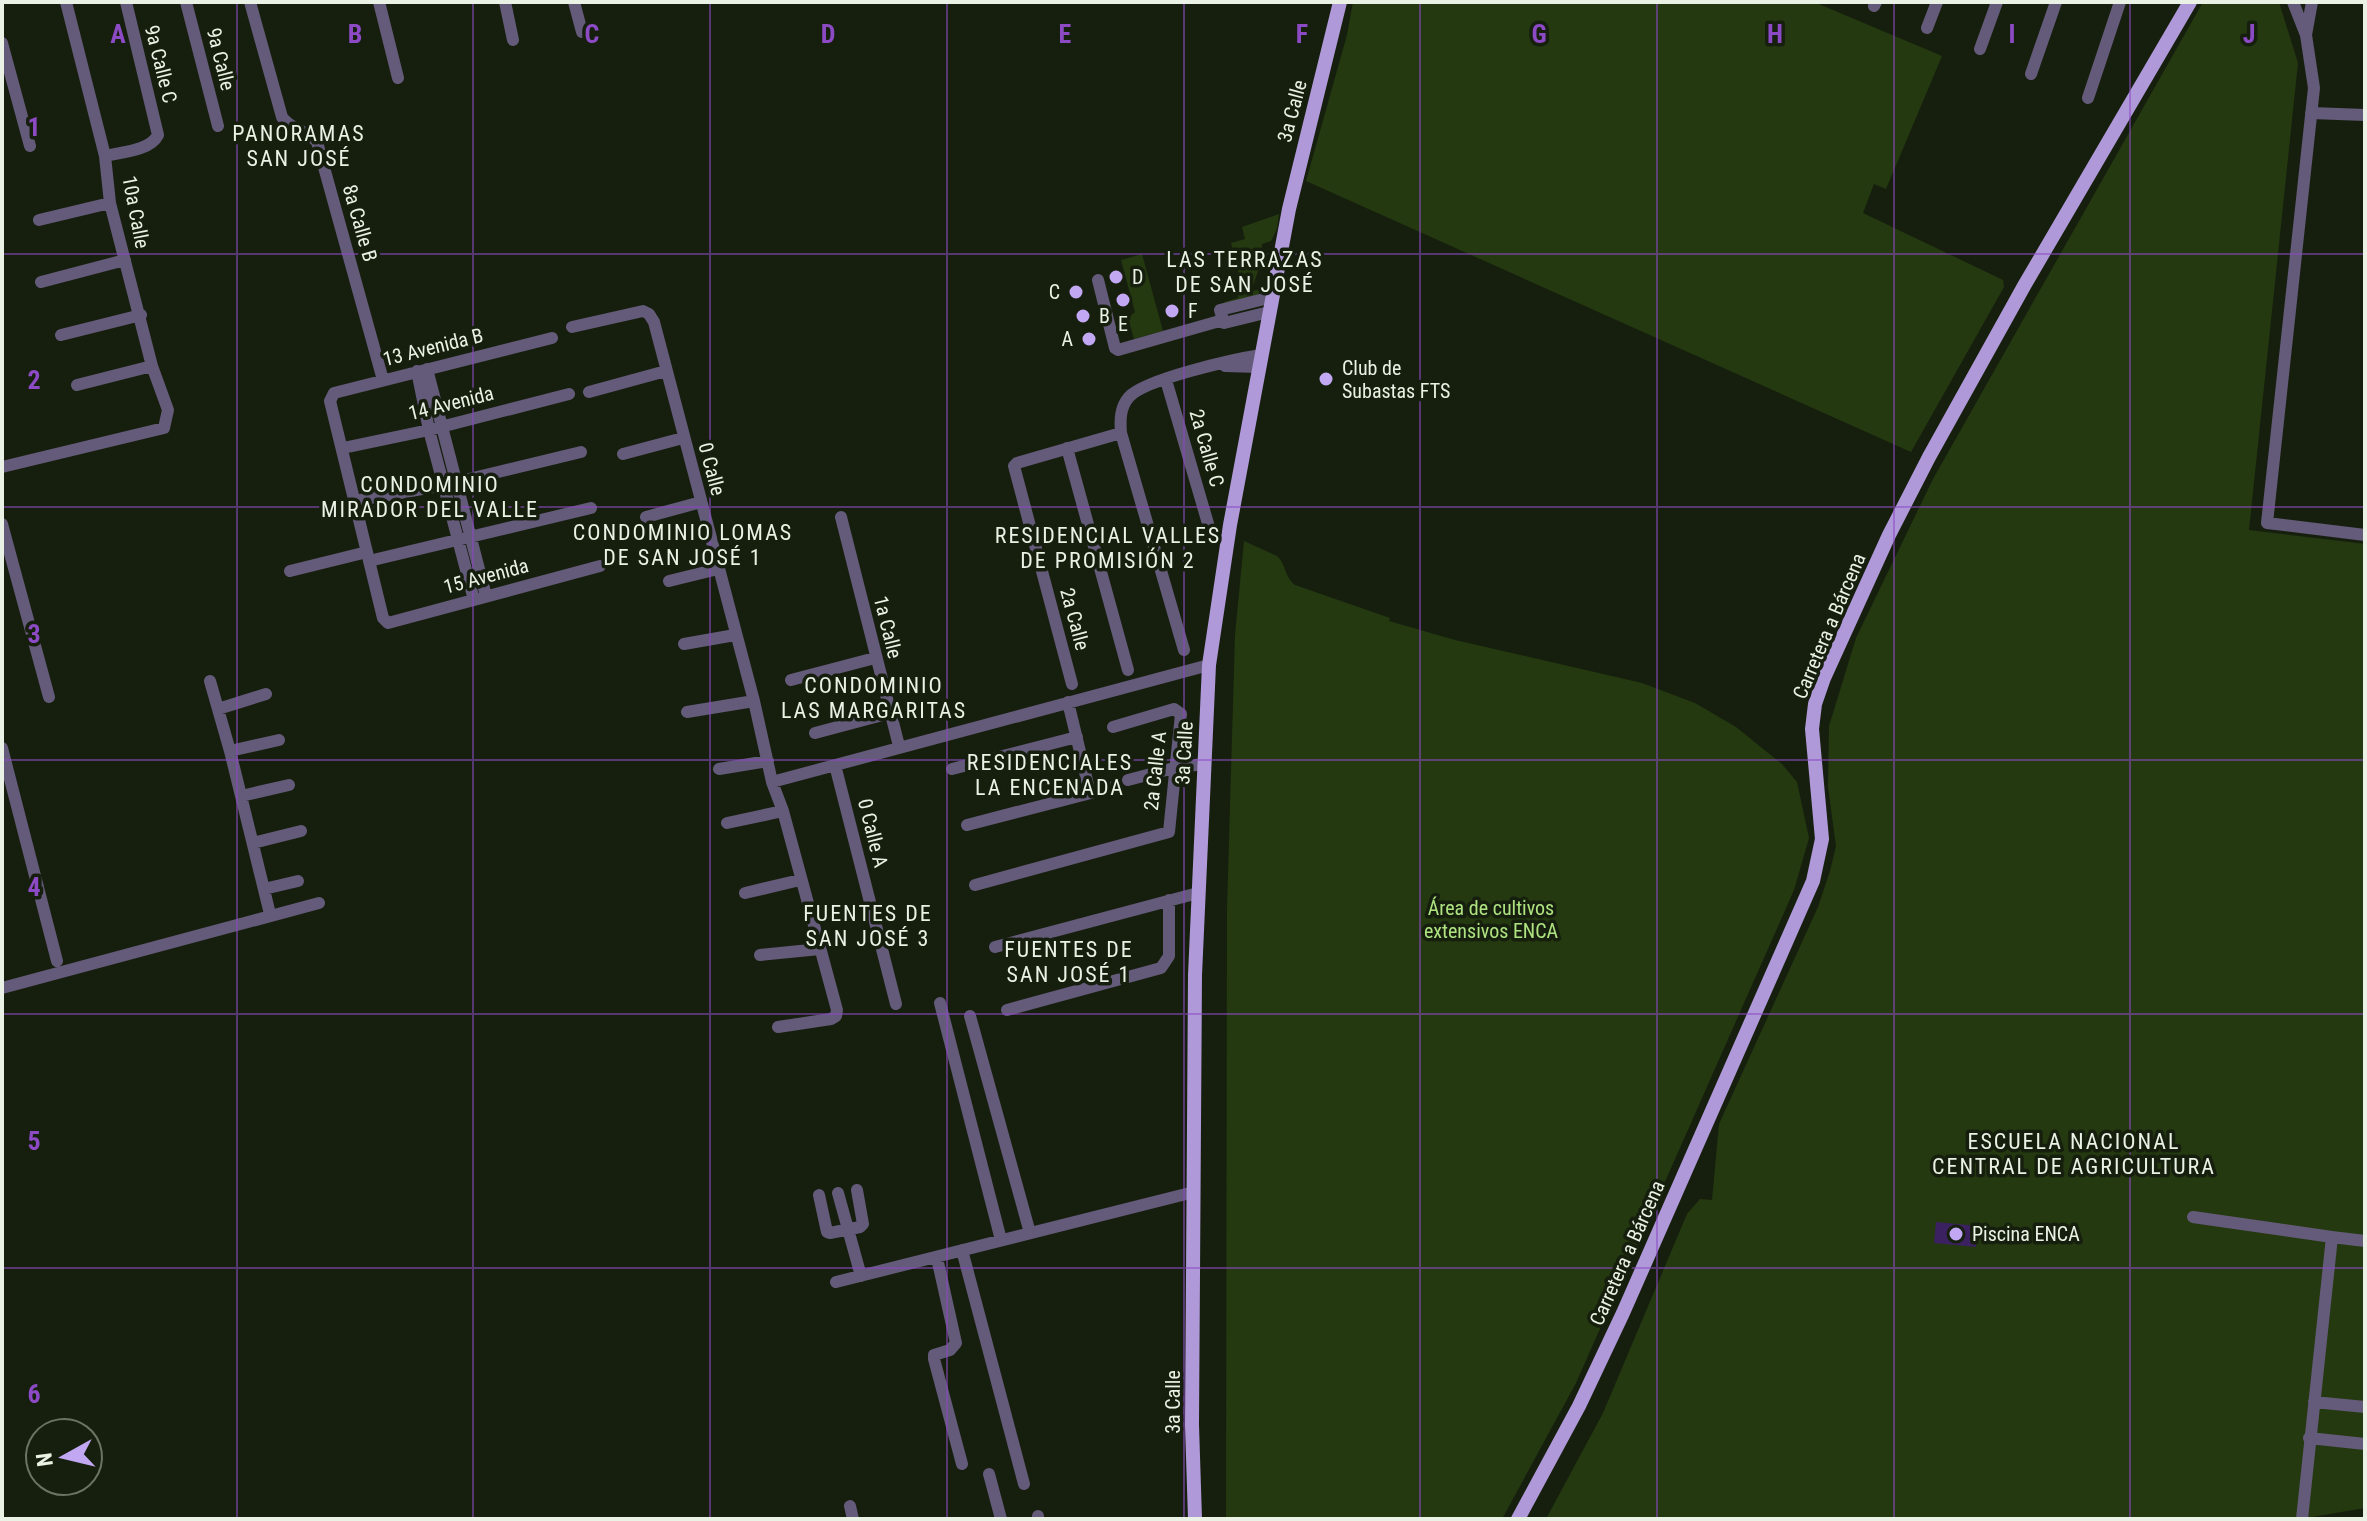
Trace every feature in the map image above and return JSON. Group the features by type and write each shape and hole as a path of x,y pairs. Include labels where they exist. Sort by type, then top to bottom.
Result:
{"main road":[{"name":"3a Calle","path":"1195,1519 1192,1447 1198,893 1209,665 1289,206 1340,2"},
{"name":"Carretera a Bárcena","path":"1518,1519 1579,1406 1623,1313 1813,881 1822,839 1812,729 1815,704 1824,678 1889,535 1929,457 2024,286 2190,2"}],"street":[{"name":"10a Calle","path":"2,467 164,428 168,410 152,366 110,203 105,156 66,2"},
{"name":"9a Calle C","path":"105,156 147,146 158,135 126,2"},
{"name":"9a Calle","path":"186,2 218,126"},
{"name":"8a Calle B","path":"250,2 282,117 289,126 311,135 317,142 383,380"},
{"path":"379,2 398,78"},
{"path":"505,2 513,40"},
{"path":"574,2 582,32"},
{"path":"1927,28 1937,2"},
{"path":"1980,49 1997,2"},
{"path":"2031,74 2056,2"},
{"path":"2088,98 2120,2"},
{"path":"2293,2 2306,35 2314,88 2267,523 2365,535"},
{"path":"2306,35 2312,2"},
{"path":"2,43 30,146"},
{"path":"2311,113 2365,115"},
{"path":"39,220 110,203"},
{"path":"41,282 125,260"},
{"path":"1098,280 1118,350 1271,304"},
{"name":"0 Calle","path":"572,327 643,311 654,322 754,701 772,782 783,811 837,1010 836,1016 778,1027"},
{"path":"61,335 141,315"},
{"name":"13 Avenida B","path":"343,448 330,401 334,393 552,338"},
{"path":"1184,650 1121,433 1120,418 1124,404 1141,388 1214,365 1260,361"},
{"path":"77,385 152,366"},
{"path":"422,370 480,598"},
{"path":"589,392 666,371"},
{"name":"2a Calle C","path":"1166,380 1209,527"},
{"name":"14 Avenida","path":"343,448 569,394"},
{"path":"1121,433 1067,448 1128,670"},
{"path":"623,454 683,438"},
{"path":"343,448 368,556"},
{"name":"2a Calle","path":"1067,448 1017,463 1014,471 1072,684"},
{"path":"355,501 450,483 581,452"},
{"path":"646,517 701,502"},
{"path":"290,571 464,539 591,508"},
{"name":"1a Calle","path":"841,517 899,746"},
{"path":"2,524 49,697"},
{"name":"15 Avenida","path":"368,556 383,618 388,623 600,566"},
{"path":"669,581 718,569"},
{"path":"684,644 735,635"},
{"path":"791,680 875,658"},
{"path":"772,782 1209,665"},
{"path":"210,681 270,914"},
{"path":"218,709 266,694"},
{"path":"687,712 754,701"},
{"path":"1068,702 1090,793"},
{"name":"2a Calle A","path":"975,885 1169,832 1181,714 1174,709 1113,727"},
{"path":"815,733 890,713"},
{"path":"952,769 1077,737"},
{"path":"230,751 279,740"},
{"path":"2,748 57,961"},
{"path":"719,769 768,761"},
{"path":"1128,780 1203,764"},
{"name":"0 Calle A","path":"835,765 896,1004"},
{"path":"241,796 289,785"},
{"path":"967,825 1114,787"},
{"path":"727,823 783,811"},
{"path":"253,843 301,831"},
{"path":"745,893 800,880"},
{"path":"264,889 298,881"},
{"path":"995,947 1198,893"},
{"path":"1007,1010 1161,968 1169,956 1169,900"},
{"path":"2,988 319,903"},
{"path":"760,955 820,949"},
{"path":"940,1003 1001,1240"},
{"path":"970,1016 1030,1233"},
{"path":"819,1195 827,1232 863,1224 857,1190"},
{"path":"836,1282 1194,1192"},
{"path":"838,1193 861,1276"},
{"path":"2193,1217 2365,1241"},
{"path":"2302,1519 2332,1237"},
{"path":"962,1250 1024,1484"},
{"path":"937,1258 956,1343 950,1350 934,1355 934,1359 962,1464"},
{"path":"2314,1402 2365,1407"},
{"path":"2309,1438 2365,1444"},
{"path":"989,1474 1001,1519"}],"green space":[{"path":"1353,2 1814,2 1942,56 1886,189 1874,184 1863,213 2003,280 2004,287 1911,452 1306,181 1347,35"},
{"path":"2203,2 2279,2 2298,63 2249,530 2365,544 2365,1508 2300,1519 1546,1519 1603,1413 1687,1214 1700,1199 1712,1200 1719,1124 1818,907 1836,846 1828,787 1829,726 1856,638 1933,479"},
{"path":"1279,214 1271,241 1262,244 1261,262 1252,289 1261,289 1258,295 1225,305 1224,302 1238,298 1237,290 1242,288 1231,243 1245,239 1242,227"},
{"path":"1142,254 1163,331 1134,339 1128,318 1135,312 1121,260"},
{"name":"Área de cultivos extensivos ENCA","path":"1244,541 1277,556 1295,585 1390,618 1389,621 1455,640 1642,683 1695,703 1736,727 1782,764 1797,782 1809,838 1794,890 1576,1383 1502,1519 1226,1519 1227,908 1235,635"}],"shaded area":[{"name":"Piscina ENCA","path":"1936,1222 1978,1226 1976,1247 1934,1243"}],"place":[{"name":"D","path":"1116,277"},
{"name":"C","path":"1076,292"},
{"name":"E","path":"1123,300"},
{"name":"F","path":"1172,311"},
{"name":"B","path":"1083,316"},
{"name":"A","path":"1089,339"},
{"name":"Club de Subastas FTS","path":"1326,379"},
{"name":"Piscina ENCA","path":"1956,1234"}],"district":[{"name":"PANORAMAS SAN JOSÉ","path":"299,146"},
{"name":"LAS TERRAZAS DE SAN JOSÉ","path":"1245,272"},
{"name":"CONDOMINIO MIRADOR DEL VALLE","path":"430,496"},
{"name":"CONDOMINIO LOMAS DE SAN JOSÉ 1","path":"683,544"},
{"name":"RESIDENCIAL VALLES DE PROMISIÓN 2","path":"1108,548"},
{"name":"CONDOMINIO LAS MARGARITAS","path":"874,698"},
{"name":"RESIDENCIALES LA ENCENADA","path":"1050,774"},
{"name":"FUENTES DE SAN JOSÉ 3","path":"868,926"},
{"name":"FUENTES DE SAN JOSÉ 1","path":"1069,962"},
{"name":"ESCUELA NACIONAL CENTRAL DE AGRICULTURA","path":"2074,1154"}]}
